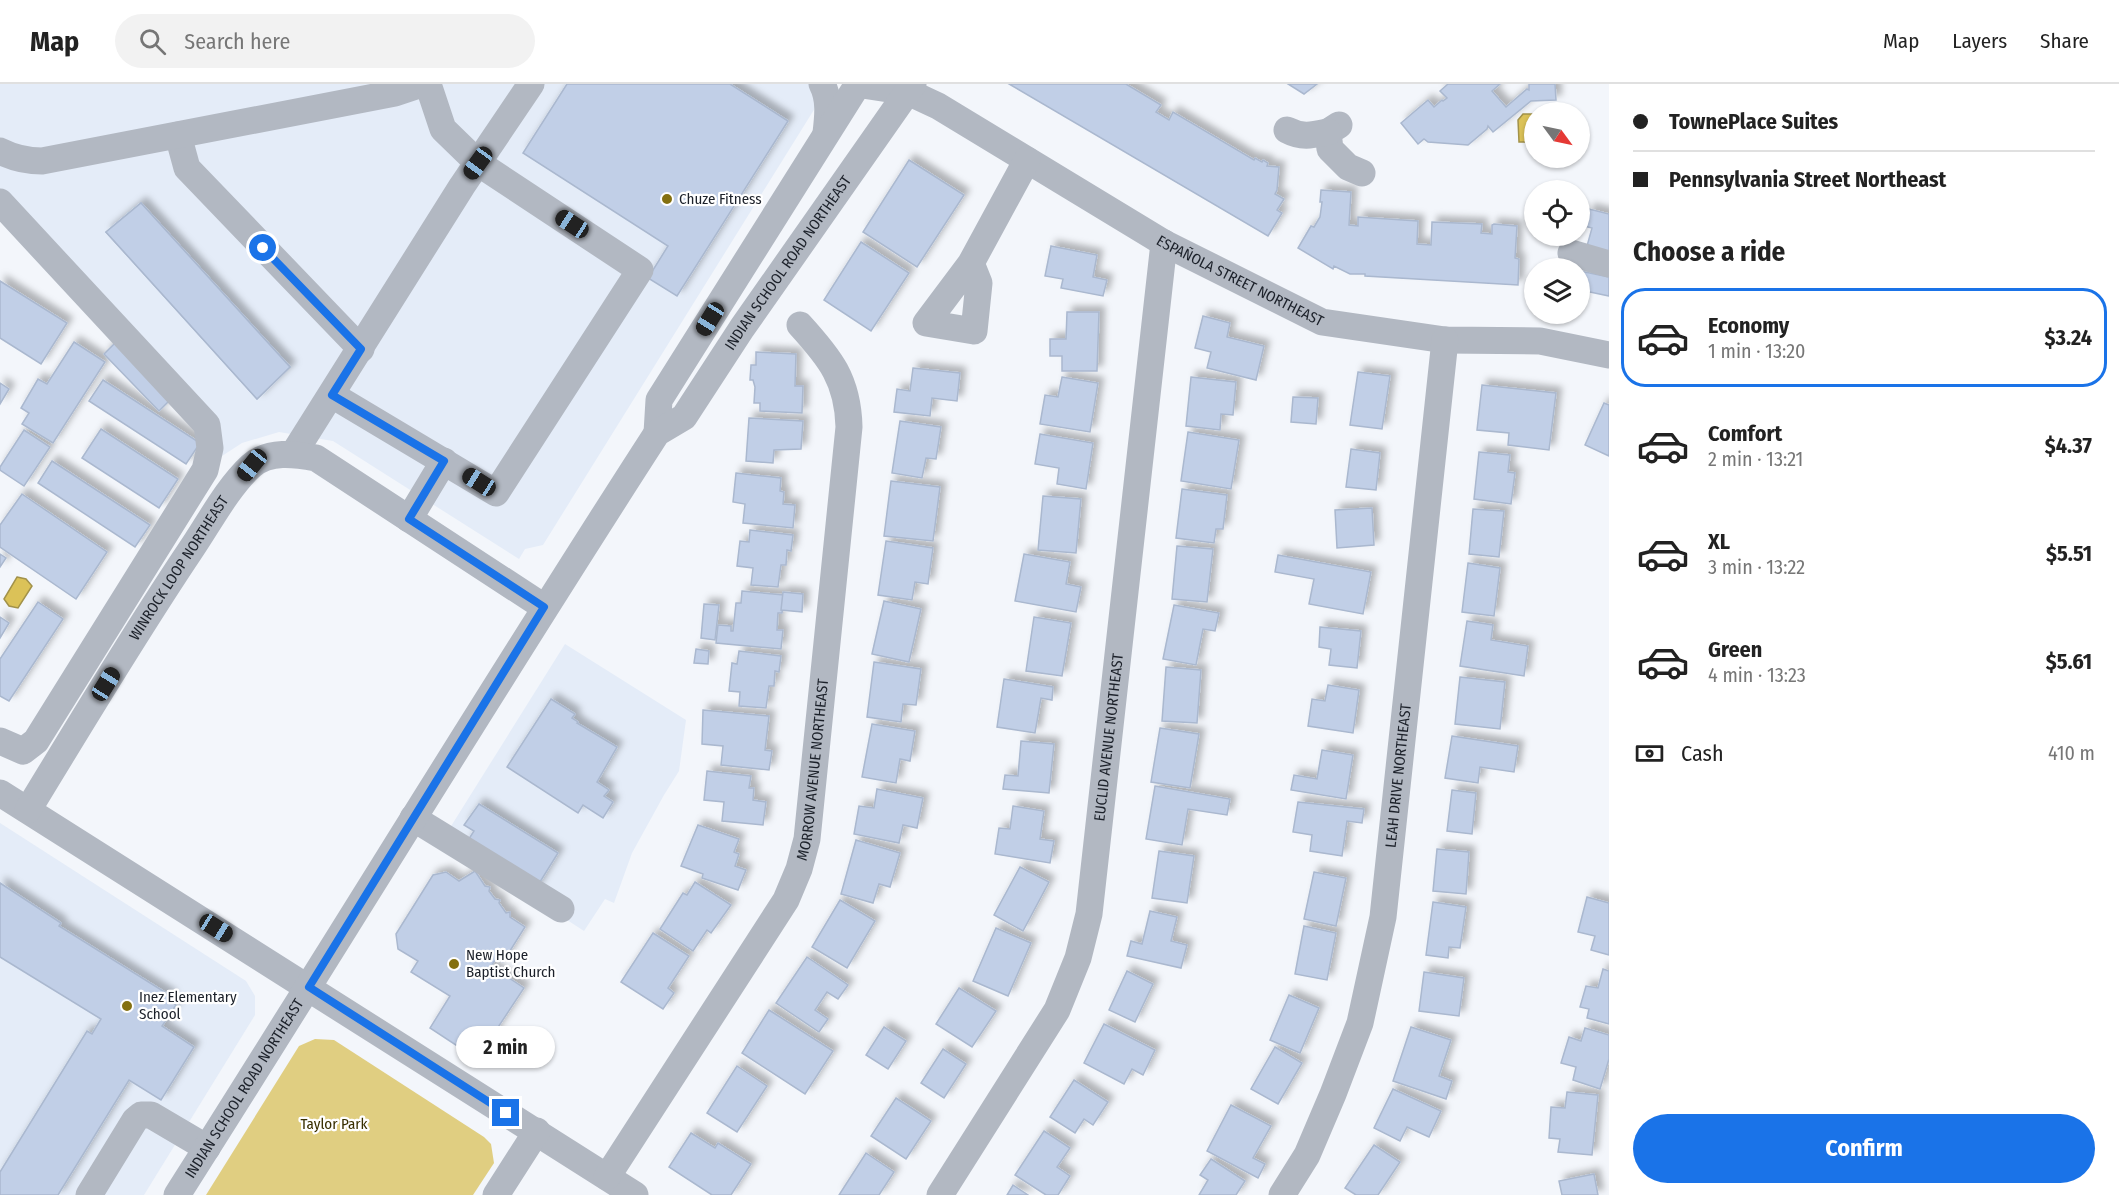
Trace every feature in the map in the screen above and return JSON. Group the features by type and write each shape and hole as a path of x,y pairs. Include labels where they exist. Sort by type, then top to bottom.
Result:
{"street":[{"path":"0,151 27,161 42,161 395,93 422,84"},
{"path":"332,395 496,493 639,270 478,163 443,129 428,84"},
{"path":"531,84 462,186 294,453 316,458 544,607"},
{"path":"822,84 828,100 825,136"},
{"name":"INDIAN SCHOOL ROAD NORTHEAST","path":"657,434 659,400 857,84"},
{"name":"ESPAÑOLA STREET NORTHEAST","path":"857,84 906,87 1164,243 1322,322 1445,340 1540,341 1609,355"},
{"name":"INDIAN SCHOOL ROAD NORTHEAST","path":"177,1195 309,987 544,607 657,434 684,417 906,87"},
{"path":"1287,130 1295,135 1308,136 1334,128 1330,149 1348,168 1362,173"},
{"path":"178,135 187,168 361,349"},
{"path":"971,263 1027,160"},
{"path":"0,202 207,425 210,448 205,470 36,741 23,751 0,741"},
{"name":"EUCLID AVENUE NORTHEAST","path":"940,1195 1057,1010 1078,958 1089,914 1164,243"},
{"path":"1571,253 1609,264"},
{"name":"MORROW AVENUE NORTHEAST","path":"608,1177 786,900 799,869 807,839 849,410 841,380 827,356 800,325"},
{"name":"LEAH DRIVE NORTHEAST","path":"1282,1195 1307,1155 1360,1023 1383,917 1445,340"},
{"name":"WINROCK LOOP NORTHEAST","path":"28,810 168,584 231,492 252,465 270,457 294,453"},
{"path":"409,519 444,461"},
{"path":"0,793 635,1195"},
{"path":"413,818 561,909"},
{"path":"89,1195 135,1120 141,1115 151,1115 207,1148"},
{"path":"496,1195 537,1131"}],"shaded area":[{"path":"0,84 830,84 543,545 525,549 519,559 333,441 279,432 242,443 222,456 0,197"},
{"path":"1524,114 1524,142 1519,142 1518,120"},
{"path":"17,577 26,579 32,586 18,608 9,606 4,599"},
{"path":"565,644 686,720 679,771 632,853 614,903 605,899 584,931 443,839"},
{"name":"Inez Elementary School","path":"0,823 246,981 255,996 255,1015 144,1195 0,1195"}],"green space":[{"name":"Taylor Park","path":"315,1039 334,1040 484,1137 491,1144 494,1163 473,1195 206,1195 299,1046"}],"building":[{"name":"Chuze Fitness","path":"567,84 730,84 788,121 677,296 648,278 668,246 523,153"},
{"path":"1009,84 1126,84 1161,105 1156,112 1169,120 1173,112 1254,160 1255,158 1262,162 1263,160 1268,163 1267,166 1279,167 1275,194 1284,199 1277,210 1282,213 1268,236"},
{"path":"1288,84 1317,84 1304,94"},
{"path":"1448,84 1500,84 1492,91 1506,107 1527,89 1529,90 1529,84 1555,84 1556,100 1524,102 1524,107 1493,132 1488,126 1468,145 1428,142 1424,139 1418,144 1401,123 1428,100 1434,107 1447,98 1440,91"},
{"path":"909,160 964,195 917,267 863,232"},
{"path":"1321,190 1351,192 1349,225 1358,226 1358,217 1418,221 1417,244 1431,245 1432,222 1482,224 1481,233 1492,234 1494,224 1517,226 1515,258 1519,259 1518,285 1365,276 1365,274 1350,274 1334,266 1333,269 1298,248 1311,226 1314,227 1320,217"},
{"path":"141,203 290,367 257,399 106,232"},
{"path":"141,203 290,367 257,399 106,232"},
{"path":"1590,209 1609,214 1609,252 1587,246 1590,246 1592,228 1590,228"},
{"path":"861,242 909,273 871,331 824,300"},
{"path":"1051,246 1097,255 1093,277 1107,280 1103,296 1061,288 1063,279 1045,276"},
{"path":"1590,273 1609,277 1609,296 1590,292"},
{"path":"0,281 67,323 41,364 0,338"},
{"path":"1067,312 1099,312 1097,371 1062,371 1062,356 1050,356 1050,339 1066,339"},
{"path":"1203,316 1230,323 1227,337 1264,346 1256,380 1207,368 1211,352 1195,348"},
{"path":"74,342 105,362 53,443 22,424 29,413 21,408 38,379 47,384"},
{"path":"115,343 170,400 159,411 104,354"},
{"path":"756,352 796,354 795,386 803,386 802,413 760,411 760,403 754,403 755,387 753,380 750,380 751,365 756,365"},
{"path":"913,368 960,373 957,401 932,398 930,416 894,412 897,389 910,391"},
{"path":"1358,372 1390,376 1382,429 1350,425"},
{"path":"1062,377 1098,383 1090,432 1040,424 1045,395 1058,397"},
{"path":"1191,377 1236,382 1233,415 1221,414 1220,430 1186,426"},
{"path":"103,380 200,443 186,464 89,401"},
{"path":"0,383 9,389 0,404"},
{"path":"1482,385 1556,393 1549,450 1508,445 1509,433 1477,430"},
{"path":"1293,397 1318,398 1316,424 1291,422"},
{"path":"1604,403 1609,405 1609,456 1585,445"},
{"path":"749,418 803,421 801,449 774,450 773,463 746,461"},
{"path":"900,421 941,427 936,459 926,458 922,478 892,473"},
{"path":"101,429 178,479 159,508 82,458"},
{"path":"24,430 50,447 24,486 0,470 0,467"},
{"path":"1188,432 1239,440 1231,489 1181,481"},
{"path":"1040,434 1093,443 1086,489 1057,484 1059,468 1035,464"},
{"path":"1351,449 1380,453 1376,490 1346,487"},
{"path":"1479,452 1510,455 1508,472 1515,473 1511,504 1474,499"},
{"path":"52,461 150,525 135,547 38,483"},
{"path":"736,473 781,478 780,491 784,492 783,504 795,505 793,528 743,523 745,504 733,502"},
{"path":"891,481 940,487 933,541 884,536"},
{"path":"1182,489 1227,495 1223,529 1216,529 1214,543 1176,538"},
{"path":"22,494 107,552 76,599 0,547 0,525"},
{"path":"1043,496 1081,499 1076,553 1038,550"},
{"path":"1372,508 1374,545 1337,548 1335,510"},
{"path":"1473,509 1504,511 1499,557 1469,554"},
{"path":"750,530 793,535 791,551 787,550 786,565 781,565 778,587 751,585 753,568 737,566 740,541 749,542"},
{"path":"886,541 933,548 928,584 915,582 912,600 878,595"},
{"path":"1177,546 1213,549 1207,602 1172,599"},
{"path":"0,554 6,558 0,567"},
{"path":"1024,554 1070,562 1066,584 1081,587 1076,612 1015,601"},
{"path":"1278,555 1371,572 1363,614 1309,604 1314,579 1275,572"},
{"path":"1468,563 1500,568 1494,616 1462,612"},
{"path":"742,591 784,595 782,613 778,613 777,630 783,630 781,649 716,643 718,625 731,626 731,631 733,631 736,603 741,603"},
{"path":"783,592 803,594 802,612 781,610"},
{"path":"884,601 921,609 909,662 872,654"},
{"path":"38,602 63,619 9,701 0,696 0,659"},
{"path":"704,604 719,605 715,640 701,638"},
{"path":"1174,605 1219,613 1215,631 1203,629 1196,665 1163,659"},
{"path":"0,617 9,623 0,638"},
{"path":"1034,617 1071,623 1062,676 1026,671"},
{"path":"1467,621 1493,625 1491,640 1528,646 1524,676 1460,666"},
{"path":"1320,627 1361,631 1357,668 1329,665 1331,649 1319,647"},
{"path":"696,649 709,651 708,664 694,663"},
{"path":"739,651 781,656 779,672 775,671 774,686 769,686 766,708 739,706 740,692 729,691 732,663 737,664"},
{"path":"874,662 921,669 916,705 903,704 901,722 867,717"},
{"path":"1166,667 1201,670 1197,723 1162,721"},
{"path":"1460,677 1505,682 1500,729 1455,724"},
{"path":"1004,679 1053,687 1052,700 1041,698 1035,733 997,727"},
{"path":"1328,685 1359,690 1353,733 1308,726 1312,699 1325,701"},
{"path":"551,699 575,714 572,718 577,723 617,747 597,782 609,790 604,796 613,802 603,818 583,805 578,813 507,767"},
{"path":"703,710 769,716 765,750 772,751 769,770 721,765 723,746 702,744"},
{"path":"872,724 915,731 910,761 900,759 896,783 862,777"},
{"path":"1160,728 1199,734 1190,788 1151,782"},
{"path":"1452,736 1518,746 1514,772 1480,767 1478,783 1445,778"},
{"path":"1021,741 1054,744 1049,793 1003,789 1005,775 1018,776"},
{"path":"1322,750 1353,755 1346,799 1291,790 1294,775 1317,779"},
{"path":"707,771 751,776 749,788 754,788 753,800 766,802 763,825 722,821 724,802 704,800"},
{"path":"1155,786 1230,799 1227,815 1188,809 1182,845 1146,839"},
{"path":"877,789 923,798 917,828 903,825 899,843 854,834 859,806 874,808"},
{"path":"1452,790 1476,793 1472,834 1447,831"},
{"path":"1298,802 1364,809 1362,823 1347,821 1342,856 1310,851 1312,835 1293,832"},
{"path":"479,804 558,853 535,890 465,845 474,831 464,825"},
{"path":"1013,806 1044,811 1040,839 1054,841 1050,863 995,854 999,828 1010,829"},
{"path":"698,825 739,839 734,852 739,854 735,866 746,870 738,890 702,878 703,874 681,866"},
{"path":"856,840 900,853 890,887 879,884 873,903 841,894"},
{"path":"1437,849 1469,852 1466,894 1433,891"},
{"path":"1159,851 1194,856 1187,903 1152,898"},
{"path":"1020,867 1049,882 1023,931 994,915"},
{"name":"New Hope Baptist Church","path":"475,871 485,886 490,887 489,891 495,899 500,900 499,903 506,913 510,912 510,917 525,927 503,962 496,959 491,966 524,988 477,1059 430,1028 450,996 411,972 418,961 398,949 396,934 433,875 446,872 459,881"},
{"path":"1314,872 1346,878 1336,926 1304,919"},
{"path":"695,882 731,905 711,933 707,930 693,951 660,929 683,893 687,895"},
{"path":"0,883 61,923 59,926 171,996 168,1000 176,1005 162,1026 194,1047 161,1100 129,1080 58,1195 0,1195 0,1172 87,1031 92,1034 101,1019 0,957"},
{"path":"1587,897 1609,903 1609,955 1591,950 1595,936 1578,932"},
{"path":"840,900 875,921 847,968 812,947"},
{"path":"1433,902 1466,907 1460,948 1449,947 1448,958 1426,955"},
{"path":"1150,911 1177,917 1171,941 1187,945 1181,968 1127,956 1131,941 1142,944"},
{"path":"1304,926 1336,933 1327,980 1295,974"},
{"path":"996,928 1031,943 1008,996 973,981"},
{"path":"653,933 689,956 668,988 674,993 663,1009 621,982"},
{"path":"807,957 848,985 838,999 827,992 815,1010 828,1019 819,1032 776,1003"},
{"path":"1603,969 1609,971 1609,1024 1587,1018 1589,1009 1580,1007 1586,986 1598,988"},
{"path":"1127,971 1153,984 1135,1022 1109,1010"},
{"path":"1424,972 1464,978 1459,1016 1419,1011"},
{"path":"959,988 996,1011 972,1047 936,1024"},
{"path":"1289,995 1319,1008 1300,1053 1270,1040"},
{"path":"769,1010 833,1051 805,1094 742,1053"},
{"path":"1104,1024 1155,1050 1143,1075 1132,1069 1124,1084 1084,1063"},
{"path":"884,1027 906,1041 888,1069 866,1055"},
{"path":"1411,1027 1451,1040 1439,1076 1452,1081 1446,1099 1393,1081"},
{"path":"1585,1028 1609,1035 1609,1059 1600,1089 1573,1080 1576,1067 1561,1063 1569,1037 1581,1041"},
{"path":"1275,1047 1302,1063 1278,1104 1251,1089"},
{"path":"943,1049 966,1064 944,1098 921,1083"},
{"path":"737,1066 767,1086 737,1132 707,1113"},
{"path":"1074,1080 1108,1102 1093,1125 1084,1119 1075,1133 1050,1117"},
{"path":"1393,1089 1441,1111 1429,1137 1407,1127 1400,1141 1374,1128"},
{"path":"1567,1092 1598,1095 1592,1155 1558,1152 1560,1139 1549,1138 1551,1107 1565,1108"},
{"path":"896,1098 931,1121 906,1159 871,1136"},
{"path":"1231,1105 1271,1126 1253,1158 1265,1164 1258,1178 1207,1151"},
{"path":"1044,1131 1070,1148 1057,1167 1070,1176 1058,1195 1046,1195 1015,1175"},
{"path":"691,1133 715,1148 718,1143 751,1164 731,1195 712,1195 669,1167"},
{"path":"1374,1145 1400,1162 1378,1195 1356,1195 1345,1188"},
{"path":"866,1153 894,1172 879,1195 839,1195"},
{"path":"1211,1159 1245,1181 1236,1195 1199,1195 1208,1180 1200,1175"},
{"path":"1594,1174 1598,1195 1562,1195 1559,1181"},
{"path":"1013,1185 1028,1195 1007,1195"}],"place":[{"name":"Chuze Fitness","path":"667,199"},
{"name":"New Hope Baptist Church","path":"454,964"},
{"name":"Inez Elementary School","path":"127,1006"}],"route":[{"path":"263,248 361,349 332,395 444,461 409,519 544,607 309,987 506,1113"}]}
